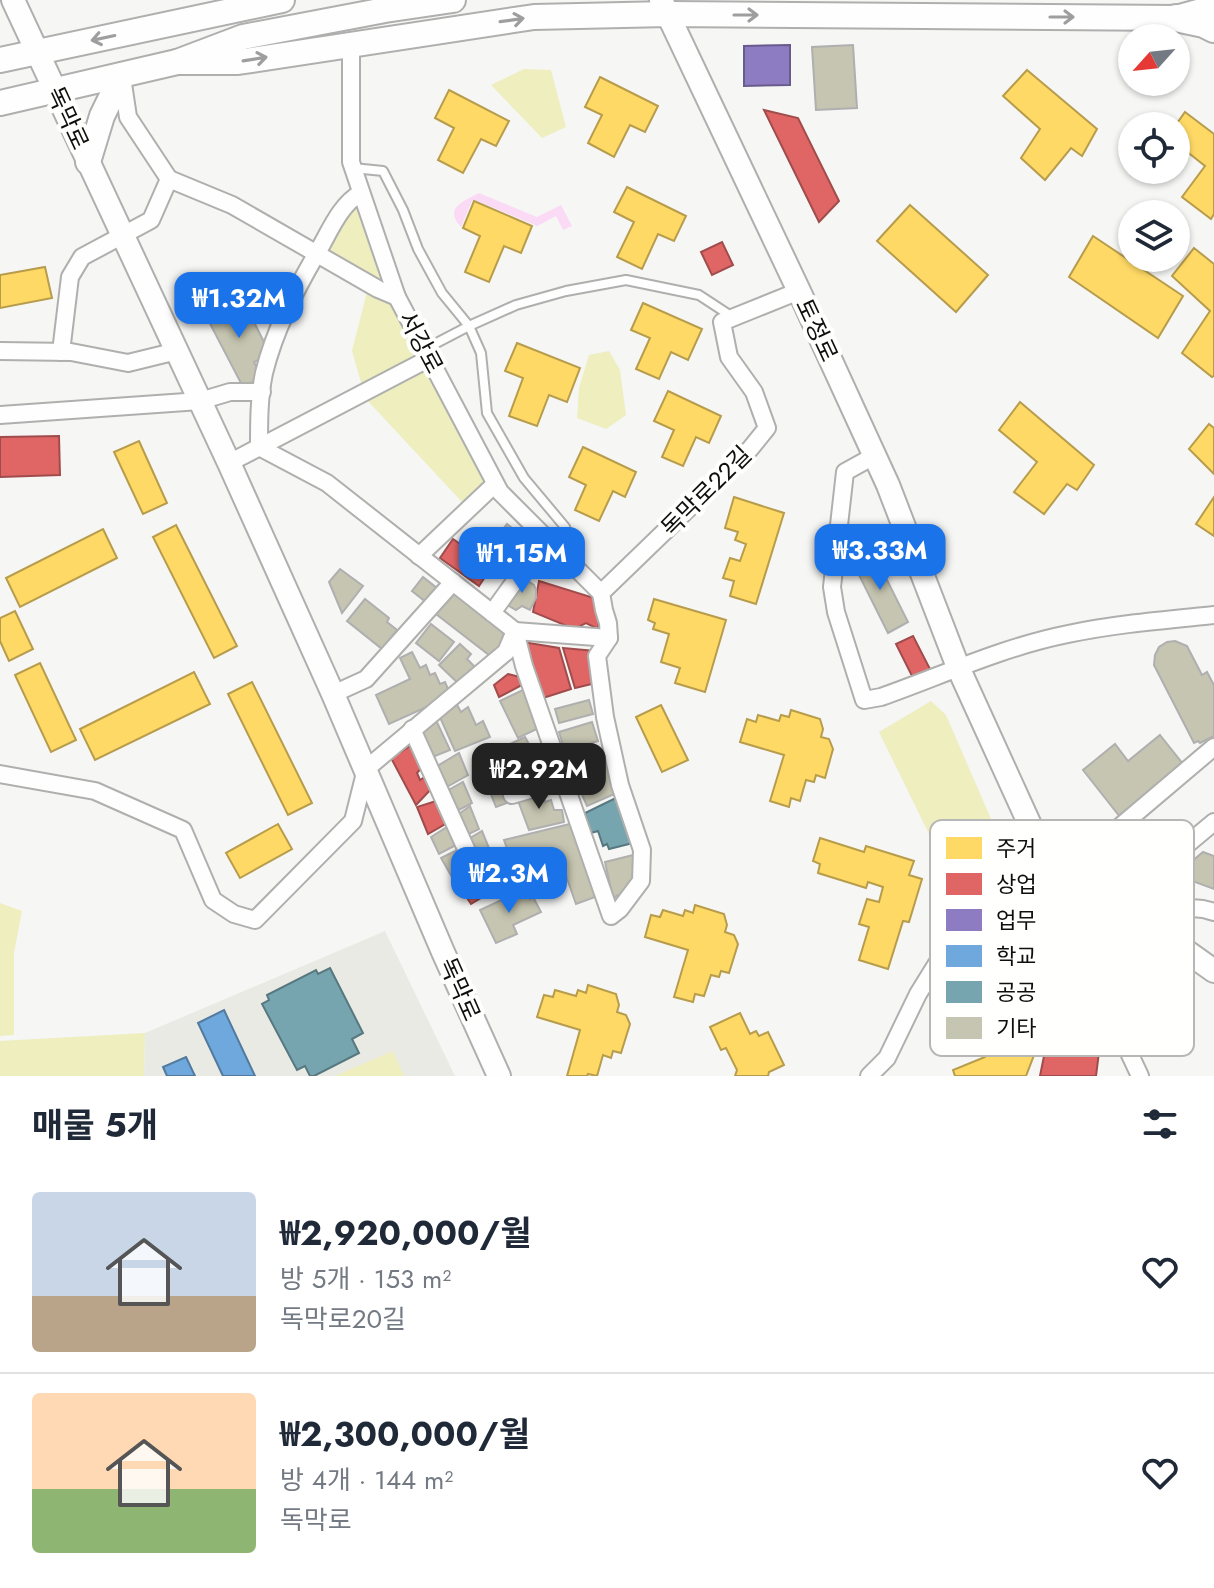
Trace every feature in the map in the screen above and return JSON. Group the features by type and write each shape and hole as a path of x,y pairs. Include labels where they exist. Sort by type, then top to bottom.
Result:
{"highway":[{"path":"1176,18 1214,29"}],"main road":[{"name":"독막로","path":"13,0 229,463 499,1076"},
{"path":"167,24 211,0"},
{"path":"0,60 282,0"},
{"path":"0,103 177,62 243,37 453,0"},
{"path":"993,0 1026,17"},
{"path":"177,62 238,62 534,17 664,7 1176,18 1205,10 1213,0"},
{"name":"토정로","path":"664,7 888,485 958,667 1028,820"},
{"path":"88,162 102,116 122,75"},
{"name":"토정로","path":"1194,956 1214,971"}],"street":[{"name":"서강로","path":"351,44 351,162 397,297 500,492 601,593"},
{"path":"122,75 128,117 169,179 232,205 397,297"},
{"path":"61,352 70,277 82,257 151,220 169,179"},
{"path":"259,447 264,372 286,309 327,233 352,198 361,193"},
{"path":"733,318 799,291"},
{"name":"독막로22길","path":"601,593 750,449 767,428 754,392 729,357 722,322 733,318"},
{"path":"0,351 71,352 128,363 177,351"},
{"path":"229,463 427,354"},
{"path":"0,415 200,401 230,392 262,392"},
{"path":"259,447 327,483 515,631 609,638"},
{"path":"874,456 845,472 832,587 836,612 864,700 881,697 992,655 1067,634 1214,615"},
{"path":"419,556 495,484"},
{"path":"492,613 548,541"},
{"path":"333,694 366,679 453,582"},
{"path":"515,631 524,666 611,916 641,881 642,850 620,785 605,717 597,656 609,638 601,593"},
{"path":"0,774 95,791 183,830 213,900 234,914 255,920 353,821 366,769 506,652 515,631"},
{"path":"412,729 476,871"},
{"path":"1128,820 1209,752 1214,772"},
{"path":"512,795 563,780"},
{"path":"1194,839 1214,822"},
{"path":"1194,908 1201,907 1214,912"},
{"path":"869,1076 887,1058 930,975"},
{"path":"1131,1056 1140,1076"}],"lane":[{"path":"353,167 383,171 418,249 442,293 469,326 481,353 487,413 524,478 565,527 548,541"},
{"path":"427,354 469,326 516,305 566,291 626,280 699,295 733,318"}],"shaded area":[{"path":"479,193 537,217 561,205 572,226 563,230 556,216 537,226 475,200 461,227 454,215 455,210 462,202"},
{"path":"385,931 455,1076 144,1076 145,1033"}],"green space":[{"path":"524,69 551,70 566,127 542,138 491,85"},
{"path":"358,199 390,290 323,252"},
{"path":"367,292 392,300 422,356 362,386 352,351"},
{"path":"609,351 620,370 626,415 606,429 577,418 579,388 589,355"},
{"path":"428,367 486,481 463,503 366,399"},
{"path":"931,701 946,715 991,820 930,820 930,836 879,732"},
{"path":"0,903 22,911 14,953 14,1035 0,1036"},
{"path":"145,1033 144,1076 0,1076 0,1041"},
{"path":"393,1051 404,1076 335,1076"}],"building: 주거":[{"path":"1027,70 1097,129 1082,156 1071,148 1045,180 1021,158 1040,129 1003,96"},
{"path":"600,77 658,106 645,132 630,125 614,157 588,143 602,115 585,107"},
{"path":"449,90 509,121 496,146 481,139 463,173 438,160 454,128 435,118"},
{"path":"1190,116 1214,134 1214,214 1211,219 1190,200 1182,197 1205,166 1190,154"},
{"path":"627,187 686,216 674,241 658,234 642,269 617,257 634,222 614,212"},
{"path":"474,201 532,226 521,253 504,246 489,282 465,272 480,236 463,228"},
{"path":"910,205 988,275 956,312 877,241"},
{"path":"1093,236 1118,253 1118,272 1147,272 1183,296 1158,338 1069,277"},
{"path":"1194,248 1214,264 1212,377 1182,353 1210,311 1172,276 1175,272 1190,272 1190,253"},
{"path":"45,267 52,298 0,308 0,275"},
{"path":"643,303 702,329 688,360 671,352 659,379 636,369 650,338 631,330"},
{"path":"517,343 580,368 567,402 549,395 537,426 509,416 523,378 505,371"},
{"path":"668,391 721,416 709,443 696,437 683,466 662,457 674,430 654,421"},
{"path":"1020,402 1094,465 1077,490 1067,484 1044,514 1014,492 1037,462 999,430"},
{"path":"1209,424 1214,428 1214,474 1189,449"},
{"path":"139,441 167,503 143,514 114,452"},
{"path":"583,447 636,472 625,497 613,491 599,521 575,510 586,485 569,477"},
{"path":"734,497 784,513 756,604 730,596 734,581 723,578 730,558 740,561 746,544 735,540 738,532 725,528"},
{"path":"1214,497 1214,536 1196,524"},
{"path":"176,525 237,646 214,658 153,537"},
{"path":"103,529 117,558 20,607 6,578"},
{"path":"654,599 726,620 705,692 675,683 680,668 661,662 669,634 653,629 655,623 648,620"},
{"path":"15,611 33,649 9,661 0,641 0,618"},
{"path":"40,663 76,740 51,752 15,675"},
{"path":"194,672 210,704 95,760 80,729"},
{"path":"252,682 312,803 288,815 228,694"},
{"path":"661,705 688,760 662,772 636,717"},
{"path":"791,710 820,719 823,729 821,737 829,739 833,749 825,778 816,775 814,782 806,780 800,801 791,798 789,807 770,801 784,755 740,742 747,719 756,722 758,715 779,721 781,715 789,717"},
{"path":"278,824 292,849 240,878 226,853"},
{"path":"820,838 864,852 866,846 914,861 909,875 922,879 909,922 903,921 888,969 859,960 869,927 859,924 867,899 879,902 883,887 868,882 866,888 818,873 820,864 813,861"},
{"path":"695,905 724,914 725,932 734,935 738,944 729,973 721,971 719,977 711,975 704,996 695,994 693,1002 674,997 688,950 645,937 651,915 660,917 663,910 683,916 685,910 693,913"},
{"path":"588,985 616,994 617,1012 626,1015 630,1024 621,1053 613,1051 611,1058 603,1055 597,1076 567,1076 580,1030 537,1017 544,995 553,997 555,990 576,996 578,990 586,993"},
{"path":"740,1013 750,1034 756,1031 759,1036 768,1032 784,1065 769,1072 768,1076 735,1076 737,1070 726,1048 721,1050 710,1027"},
{"path":"1034,1056 1026,1076 955,1076 953,1070 985,1057"}],"building: 상업":[{"path":"764,110 798,118 839,201 819,222"},
{"path":"722,242 733,265 712,275 701,252"},
{"path":"59,436 60,475 0,477 0,437"},
{"path":"453,539 492,566 479,586 440,558"},
{"path":"539,581 594,598 600,613 598,629 586,623 574,629 533,612"},
{"path":"913,636 931,671 914,680 896,644"},
{"path":"523,642 559,648 571,689 540,699"},
{"path":"563,648 595,651 596,683 575,688"},
{"path":"508,674 520,677 522,685 499,697 494,685"},
{"path":"413,744 423,766 417,773 420,780 428,775 433,787 416,805 390,756 398,748 401,752"},
{"path":"545,759 550,779 530,786 524,770"},
{"path":"439,800 447,823 428,834 417,807"},
{"path":"486,872 494,890 471,904 457,882 469,874"},
{"path":"1044,1056 1098,1056 1096,1076 1040,1076"}],"building: 업무":[{"path":"790,45 790,85 744,86 744,46"}],"building: 학교":[{"path":"224,1010 255,1076 223,1076 198,1023"},
{"path":"186,1057 195,1076 167,1076 163,1067"}],"building: 공공":[{"path":"620,796 633,843 609,849 607,844 603,846 598,831 591,833 585,813"},
{"path":"330,968 363,1033 352,1039 359,1053 310,1076 305,1066 297,1070 262,1004 269,1000 267,995 316,970 318,974"}],"building: 기타":[{"path":"853,45 857,108 816,110 812,47"},
{"path":"257,279 283,297 272,312 247,293"},
{"path":"242,298 270,354 254,362 262,377 243,387 206,316"},
{"path":"507,524 519,534 514,541 531,554 518,571 489,547"},
{"path":"872,550 908,622 888,633 852,561"},
{"path":"340,569 363,586 342,613 329,582"},
{"path":"423,577 442,592 431,606 412,591"},
{"path":"521,577 534,585 536,590 530,610 522,606 516,610 504,603"},
{"path":"453,590 504,632 503,648 489,655 436,614"},
{"path":"365,599 389,618 387,622 397,630 382,649 347,621"},
{"path":"431,624 454,642 439,661 416,643"},
{"path":"1175,641 1187,646 1202,675 1207,672 1214,685 1214,736 1200,743 1194,743 1154,665 1159,647"},
{"path":"460,644 471,654 467,659 478,670 462,687 439,665"},
{"path":"412,652 420,668 426,665 430,675 435,673 440,684 445,682 451,696 389,724 376,695 410,679 400,658"},
{"path":"525,689 543,726 518,738 500,701"},
{"path":"589,700 593,714 559,723 555,709"},
{"path":"456,703 461,712 468,707 476,725 483,721 490,737 455,751 439,715"},
{"path":"435,718 450,750 430,758 417,729"},
{"path":"592,722 598,741 565,751 559,732"},
{"path":"1160,735 1187,769 1120,817 1083,770 1115,744 1128,761"},
{"path":"525,737 531,748 536,745 539,752 544,750 547,756 522,768 510,744"},
{"path":"596,746 603,761 576,773 569,758"},
{"path":"506,748 522,788 504,795 507,803 496,807 477,759"},
{"path":"459,753 468,775 445,788 434,768"},
{"path":"608,767 619,792 587,806 576,781"},
{"path":"463,782 472,803 457,811 445,792"},
{"path":"542,791 545,802 551,800 554,810 562,810 564,822 529,830 517,798"},
{"path":"470,806 479,829 465,836 456,816"},
{"path":"570,824 598,896 576,904 564,870 539,879 531,865 515,871 504,840"},
{"path":"450,825 458,844 439,854 431,837"},
{"path":"482,831 493,858 479,865 467,840"},
{"path":"461,848 469,866 452,877 441,858"},
{"path":"1203,852 1214,856 1214,889 1194,882 1194,860"},
{"path":"633,855 635,880 626,891 613,898 605,862"},
{"path":"525,889 541,912 513,925 517,934 496,943 480,910"}]}
